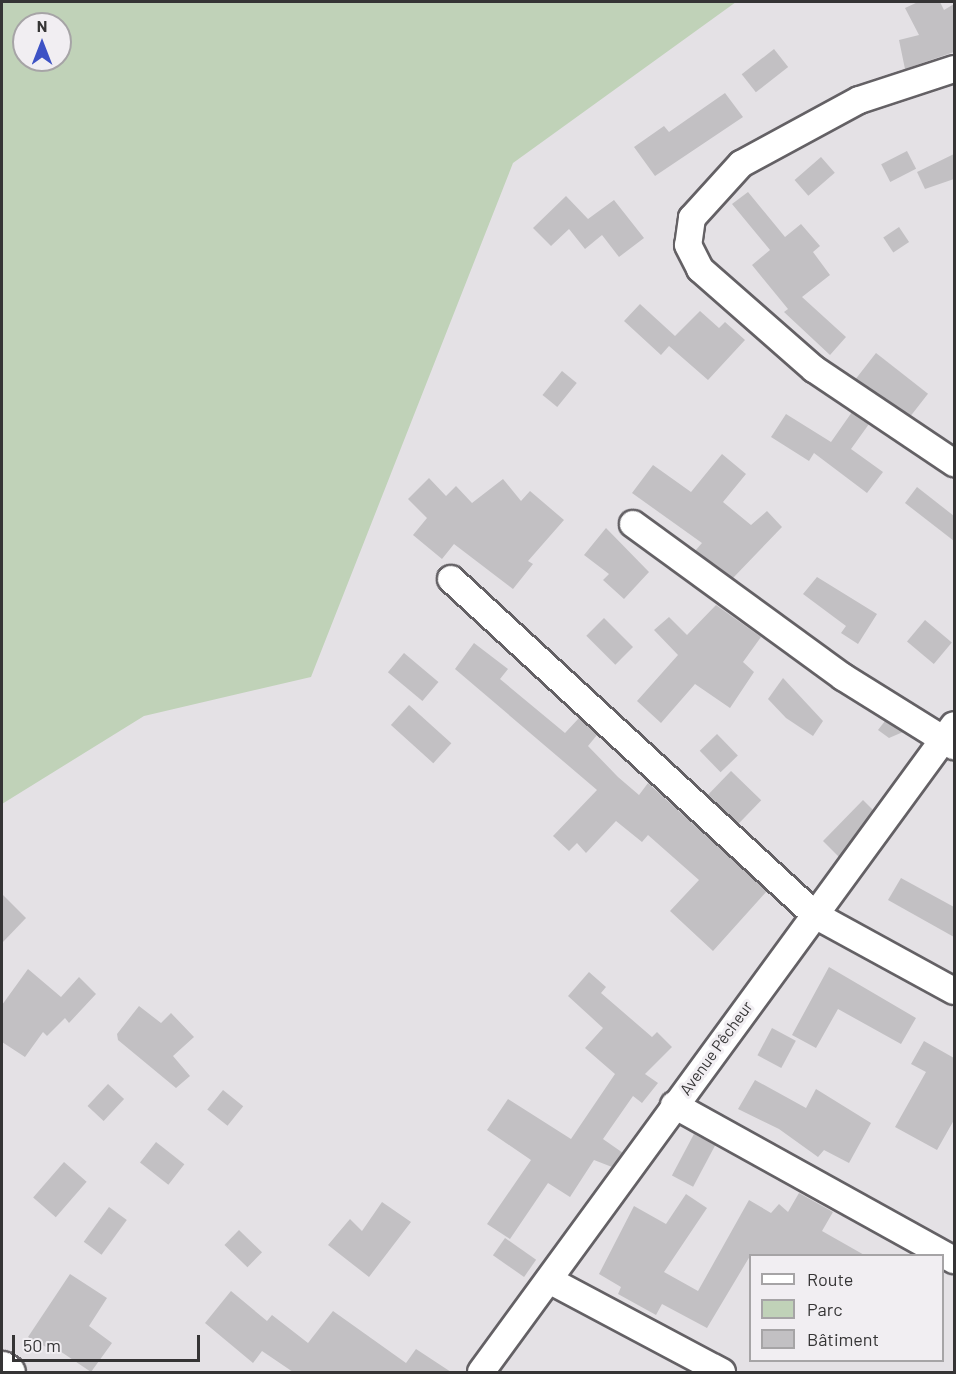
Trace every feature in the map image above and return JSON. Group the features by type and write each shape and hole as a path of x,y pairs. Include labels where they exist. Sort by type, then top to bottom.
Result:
{"street":[{"path":"954,69 859,100 741,164 692,218 688,245 700,269 814,369 954,463"},
{"path":"633,524 772,628 951,737"},
{"path":"451,579 815,915 954,991"},
{"name":"Avenue Pêcheur","path":"480,1372 674,1105 951,737"},
{"path":"674,1105 943,1254"},
{"path":"549,1280 722,1372"},
{"path":"2,1368 8,1372"}],"green space":[{"path":"2,2 736,2 513,163 311,677 144,716 2,804"}],"building":[{"path":"918,2 940,2 944,10 954,4 954,52 905,69 899,40 919,35 905,8"},
{"path":"774,49 788,67 756,92 742,74"},
{"path":"725,93 743,117 655,176 634,147 664,126 669,132"},
{"path":"907,151 916,169 890,182 881,164"},
{"path":"954,154 954,179 925,189 917,172"},
{"path":"821,157 835,173 808,196 795,180"},
{"path":"748,192 785,237 801,224 820,246 813,252 830,275 802,297 846,337 830,355 784,312 788,309 752,265 770,250 732,204"},
{"path":"566,196 588,219 614,200 644,238 619,257 602,235 585,249 569,229 551,246 533,228"},
{"path":"899,227 909,242 893,253 883,238"},
{"path":"640,304 675,336 700,311 719,328 725,322 745,340 708,380 669,346 661,355 624,321"},
{"path":"876,353 928,394 908,420 856,379"},
{"path":"562,371 577,383 557,407 542,395"},
{"path":"852,412 869,424 851,449 883,472 867,493 814,453 809,461 771,437 786,414 831,442"},
{"path":"722,454 746,474 723,502 751,525 767,511 782,527 733,578 695,551 702,543 632,493 653,465 691,492"},
{"path":"429,478 446,496 456,486 472,503 503,479 521,501 530,491 564,520 528,561 533,564 513,589 454,544 442,559 413,535 427,518 408,499"},
{"path":"917,487 954,516 954,541 905,503"},
{"path":"606,528 649,572 624,599 603,580 609,574 584,555"},
{"path":"817,577 877,614 858,644 841,633 846,626 803,594"},
{"path":"716,605 761,637 743,662 754,672 730,708 695,684 661,723 637,701 678,655 654,630 669,617 687,635"},
{"path":"604,618 633,647 615,665 586,636"},
{"path":"925,620 952,642 934,664 907,641"},
{"path":"474,643 508,669 500,679 565,733 579,718 597,735 588,746 618,777 639,795 648,783 767,891 713,951 670,911 699,880 648,835 642,842 616,821 586,853 577,843 569,851 553,836 597,790 455,669"},
{"path":"404,653 438,682 422,701 388,672"},
{"path":"783,678 823,721 813,736 786,718 768,699"},
{"path":"409,705 451,743 433,763 391,725"},
{"path":"885,721 903,732 889,738 878,730"},
{"path":"717,734 738,756 721,772 700,751"},
{"path":"731,771 761,800 738,824 708,795"},
{"path":"863,800 873,810 839,857 823,841"},
{"path":"901,878 954,907 954,937 888,900"},
{"path":"2,894 26,918 2,943"},
{"path":"829,967 916,1018 901,1044 838,1009 816,1048 792,1035"},
{"path":"28,969 61,997 79,977 96,994 69,1023 65,1018 47,1036 43,1032 25,1057 2,1042 2,1005"},
{"path":"589,972 606,987 601,993 652,1037 657,1032 672,1047 645,1074 658,1083 642,1103 633,1096 603,1139 623,1153 612,1167 594,1160 570,1197 548,1183 510,1239 487,1224 531,1160 487,1130 508,1099 571,1139 615,1074 585,1048 603,1028 568,996"},
{"path":"139,1006 161,1023 171,1013 194,1037 173,1056 190,1076 176,1088 118,1040 117,1034"},
{"path":"772,1028 796,1041 781,1068 757,1055"},
{"path":"924,1041 954,1058 954,1120 937,1150 895,1127 926,1072 911,1064"},
{"path":"755,1080 806,1108 816,1089 871,1123 849,1163 824,1150 818,1157 779,1129 738,1109"},
{"path":"108,1084 124,1099 104,1121 88,1106"},
{"path":"223,1090 243,1106 227,1126 207,1109"},
{"path":"694,1134 715,1145 693,1187 672,1175"},
{"path":"156,1142 184,1164 168,1185 140,1162"},
{"path":"64,1162 87,1182 56,1217 33,1197"},
{"path":"799,1193 833,1212 822,1231 862,1254 749,1254 749,1258 707,1328 662,1304 656,1315 618,1294 621,1287 599,1274 634,1206 666,1224 686,1194 707,1208 664,1272 698,1291 749,1200 771,1213 779,1204 788,1212"},
{"path":"382,1202 411,1222 369,1277 328,1245 350,1219 362,1231"},
{"path":"109,1207 127,1220 102,1255 84,1242"},
{"path":"239,1230 262,1252 247,1267 224,1245"},
{"path":"505,1238 536,1260 524,1277 493,1255"},
{"path":"70,1274 107,1298 89,1326 112,1343 91,1372 48,1343 46,1347 28,1337"},
{"path":"231,1291 267,1321 272,1315 308,1343 333,1311 406,1363 416,1349 451,1372 293,1372 262,1351 253,1363 205,1323"}]}
